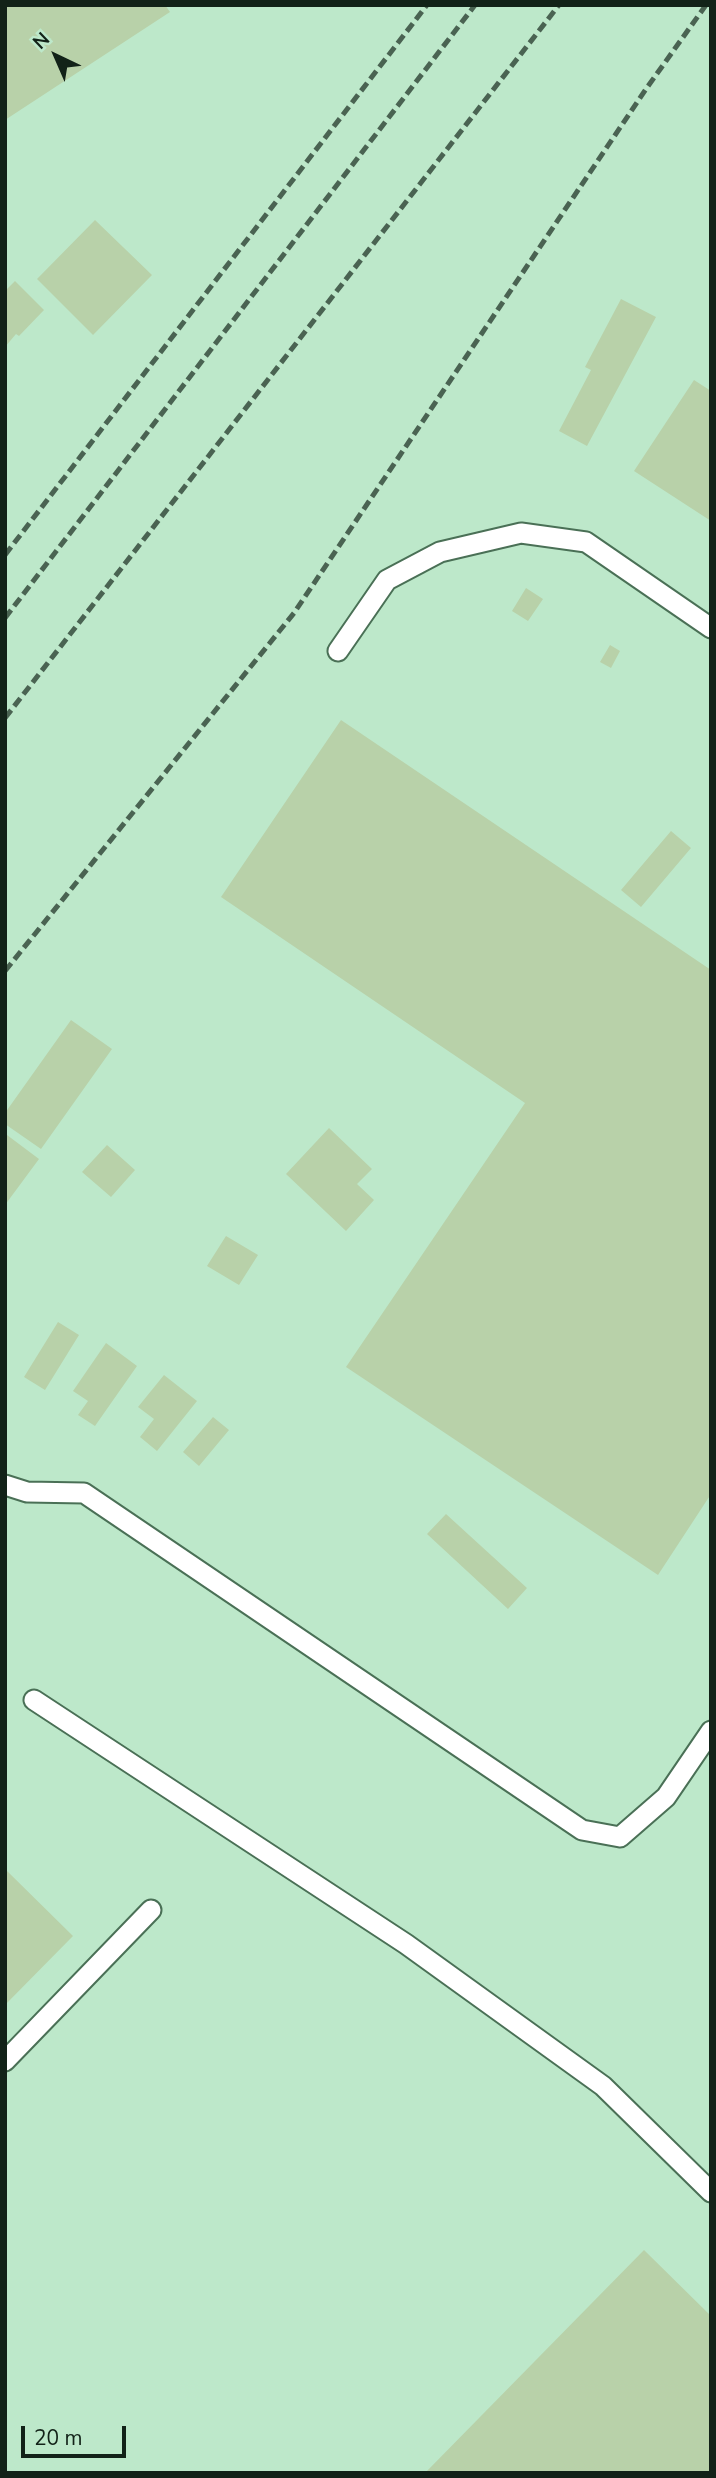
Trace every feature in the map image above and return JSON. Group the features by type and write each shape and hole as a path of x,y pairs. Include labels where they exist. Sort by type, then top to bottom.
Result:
{"lane":[{"path":"338,651 387,580 440,552 522,533 586,542 711,628"},
{"path":"5,1485 27,1492 84,1493 582,1830 620,1837 666,1797 711,1731"},
{"path":"34,1700 406,1944 603,2086 711,2192"},
{"path":"5,2061 151,1910"}],"building":[{"path":"5,5 165,5 170,12 5,120"},
{"path":"95,220 152,275 93,335 37,279"},
{"path":"15,281 44,310 5,347 5,291"},
{"path":"621,299 656,317 587,446 559,431 591,370 585,367"},
{"path":"694,380 711,391 711,521 634,471"},
{"path":"526,588 543,599 528,621 512,611"},
{"path":"610,645 620,651 611,668 600,662"},
{"path":"341,720 711,970 711,1494 658,1575 346,1367 525,1103 221,897"},
{"path":"671,831 691,848 641,907 621,890"},
{"path":"71,1020 112,1049 41,1149 5,1124 5,1113"},
{"path":"329,1128 372,1169 357,1184 374,1200 346,1231 286,1174"},
{"path":"7,1135 39,1159 5,1205 5,1137"},
{"path":"107,1145 135,1170 111,1197 82,1172"},
{"path":"226,1236 258,1255 239,1285 207,1266"},
{"path":"58,1322 79,1335 45,1390 24,1377"},
{"path":"106,1343 137,1366 95,1426 78,1415 88,1401 73,1391"},
{"path":"164,1375 197,1401 157,1451 140,1437 154,1419 138,1407"},
{"path":"213,1417 229,1430 199,1466 183,1452"},
{"path":"446,1514 527,1588 508,1609 427,1534"},
{"path":"5,1869 73,1936 5,2005"},
{"path":"644,2250 711,2316 711,2473 425,2473"}],"railway":[{"path":"5,555 427,5"},
{"path":"5,618 475,5"},
{"path":"5,718 559,5"},
{"path":"5,971 294,613 646,89 706,5"}]}
